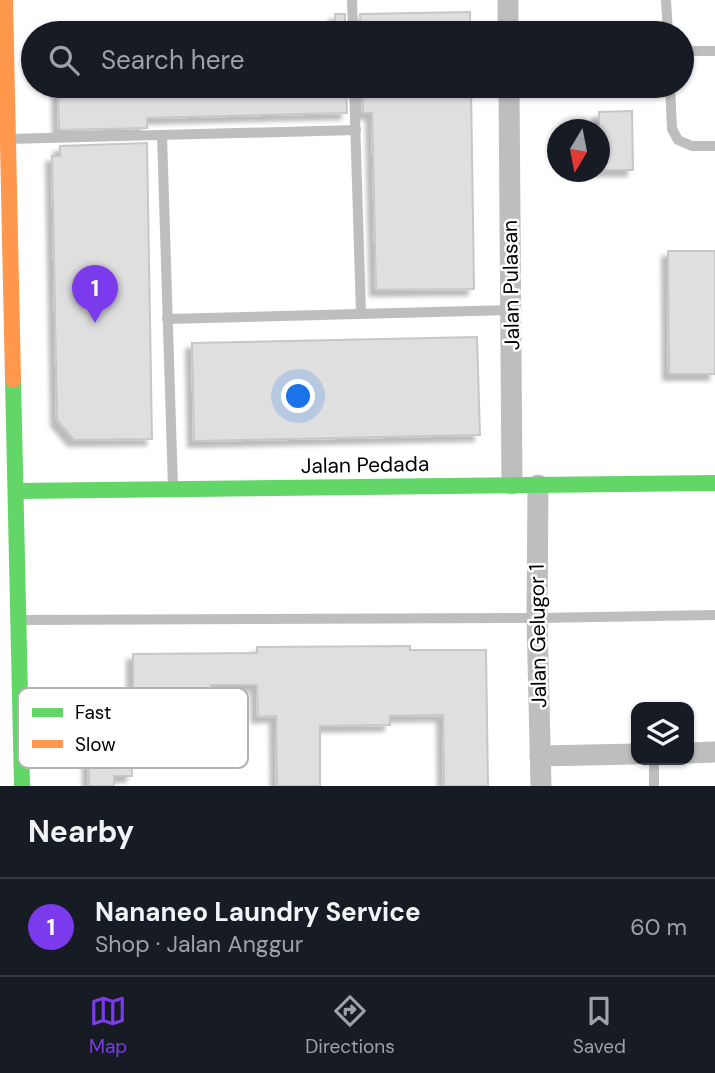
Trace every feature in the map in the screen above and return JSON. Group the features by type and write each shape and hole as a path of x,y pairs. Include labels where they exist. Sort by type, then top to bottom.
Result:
{"street":[{"path":"5,0 9,139 6,321 16,491 21,688"},
{"path":"508,0 508,21"},
{"name":"Jalan Pulasan","path":"509,98 512,484"},
{"name":"Jalan Pedada","path":"16,491 715,483"},
{"name":"Jalan Gelugor 1","path":"538,485 537,618 541,786"},
{"path":"694,753 715,752"},
{"path":"540,756 631,754"},
{"path":"22,768 22,786"}],"lane":[{"path":"352,0 353,21"},
{"path":"666,0 667,21"},
{"path":"694,51 715,51"},
{"path":"355,98 361,314"},
{"path":"671,98 672,129 678,140 692,146 715,146"},
{"path":"9,139 356,130"},
{"path":"162,135 173,488"},
{"path":"167,319 512,310"},
{"path":"20,620 715,615"},
{"path":"654,765 654,786"}],"building":[{"path":"470,12 470,21 360,21 360,14"},
{"path":"335,14 345,14 345,21 335,21"},
{"path":"58,98 346,98 347,113 147,118 147,128 59,130"},
{"path":"362,98 471,98 474,289 376,290 372,113 363,113"},
{"path":"632,111 633,170 610,170 610,119 599,119 599,112"},
{"path":"147,143 152,439 74,440 57,420 52,156 60,156 60,146"},
{"path":"668,251 715,251 715,374 669,374"},
{"path":"477,337 480,435 194,441 192,343"},
{"path":"410,646 410,650 486,650 488,786 444,786 443,715 390,716 390,725 320,726 320,786 277,786 276,716 258,717 257,685 133,688 133,654 257,653 257,647"},
{"path":"89,768 132,768 132,776 114,776 114,786 89,786"}],"traffic: fast":[{"path":"13,380 20,688"},
{"path":"16,491 715,483"},
{"path":"22,768 22,786"}],"traffic: slow":[{"path":"5,0 13,380"}],"place":[{"name":"Nananeo Laundry Service","path":"95,323"}]}
